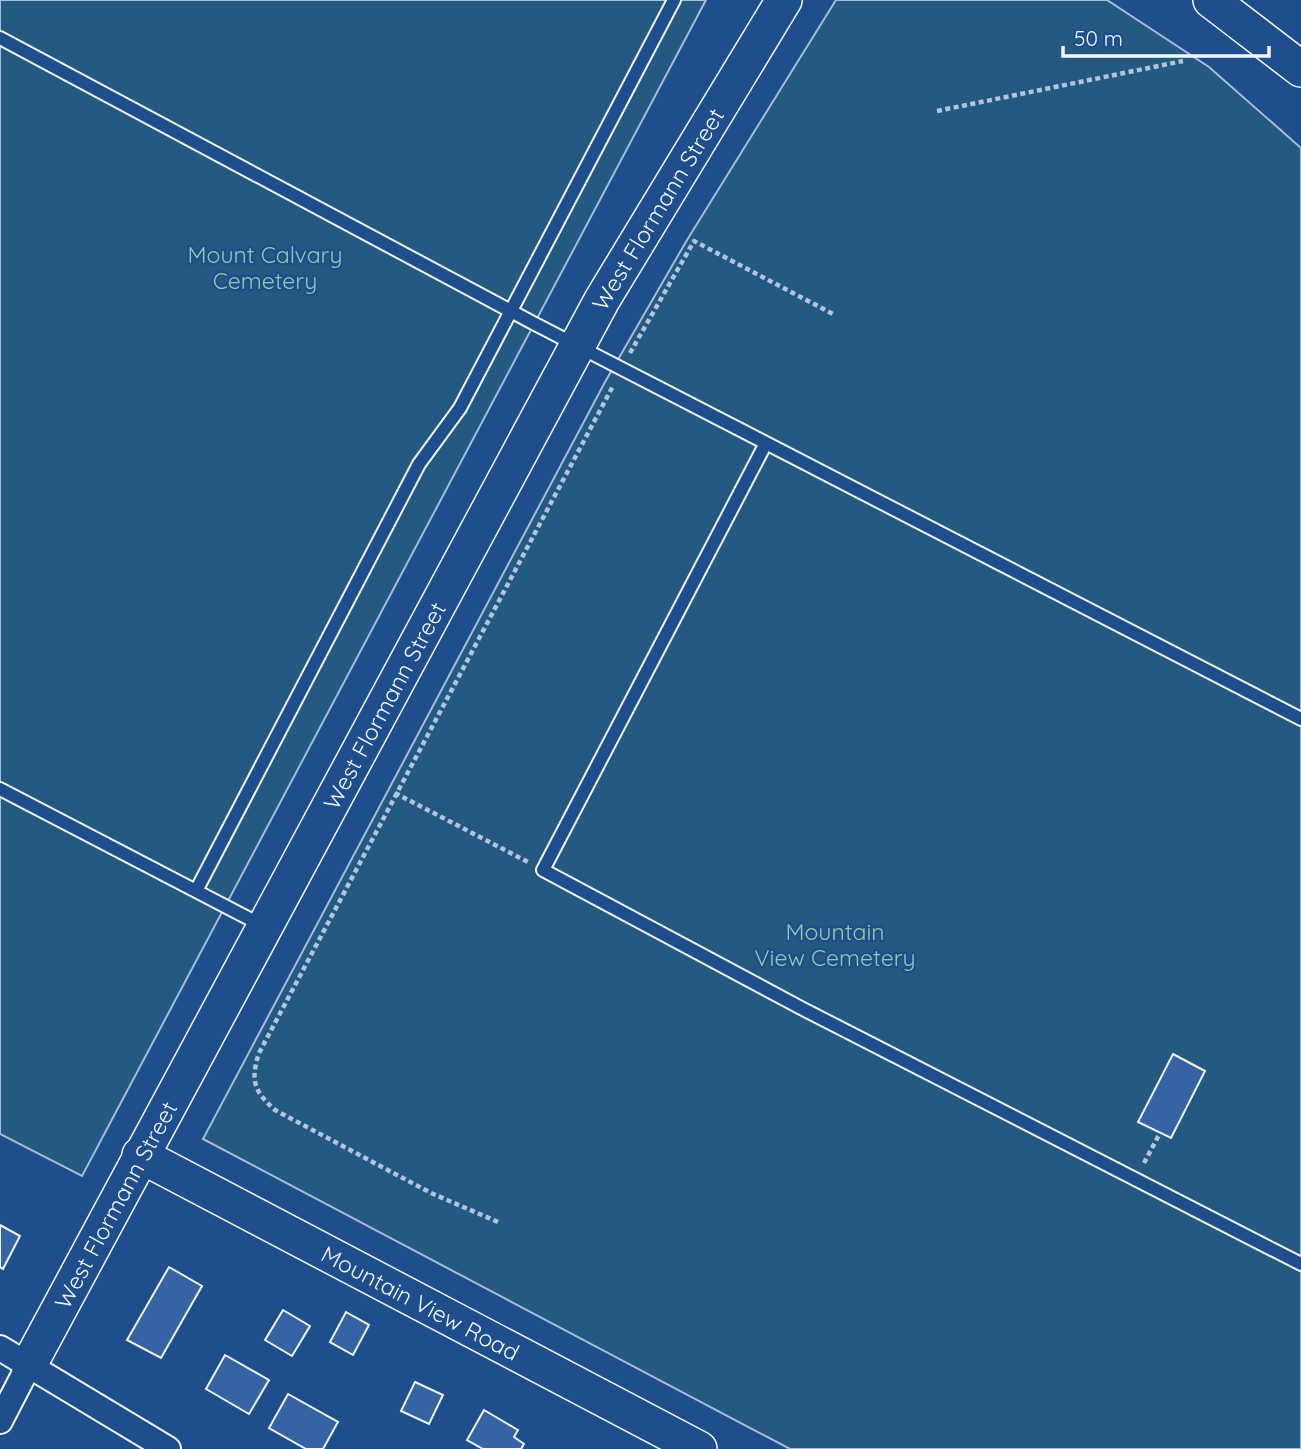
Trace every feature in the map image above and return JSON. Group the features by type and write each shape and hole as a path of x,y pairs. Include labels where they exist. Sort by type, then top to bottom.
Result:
{"street":[{"name":"West Flormann Street","path":"0,1421 14,1357 140,1156 602,300 784,0"},
{"path":"1211,0 1301,69"},
{"name":"Mountain View Road","path":"140,1156 699,1449"},
{"path":"14,1357 169,1449"}],"lane":[{"path":"196,891 419,464 460,408 674,0"},
{"path":"0,38 510,311 1301,719"},
{"path":"766,443 543,870 803,1009 1301,1264"},
{"path":"0,789 264,926"}],"path":[{"path":"937,111 1183,61"},
{"path":"498,1222 430,1194 289,1118 265,1101 257,1090 254,1068 259,1053 622,369 694,241 833,314"},
{"path":"395,793 543,870"},
{"path":"1136,1179 1160,1133"}],"green space":[{"name":"Mount Calvary Cemetery","path":"0,0 706,0 82,1176 0,1134"},
{"name":"Mountain View Cemetery","path":"836,0 1107,0 1209,67 1301,148 1301,1449 790,1449 203,1139 605,382 687,240"}],"building":[{"path":"1173,1054 1205,1071 1171,1138 1138,1122"},
{"path":"0,1225 20,1236 3,1269 0,1267"},
{"path":"169,1267 202,1286 161,1358 127,1340"},
{"path":"283,1310 310,1326 292,1356 265,1340"},
{"path":"346,1312 369,1325 353,1355 330,1342"},
{"path":"225,1355 269,1380 249,1414 206,1389"},
{"path":"415,1382 443,1395 429,1424 401,1411"},
{"path":"288,1394 338,1422 323,1449 306,1449 269,1428"},
{"path":"484,1410 518,1430 514,1437 524,1444 521,1449 483,1449 467,1440"}]}
